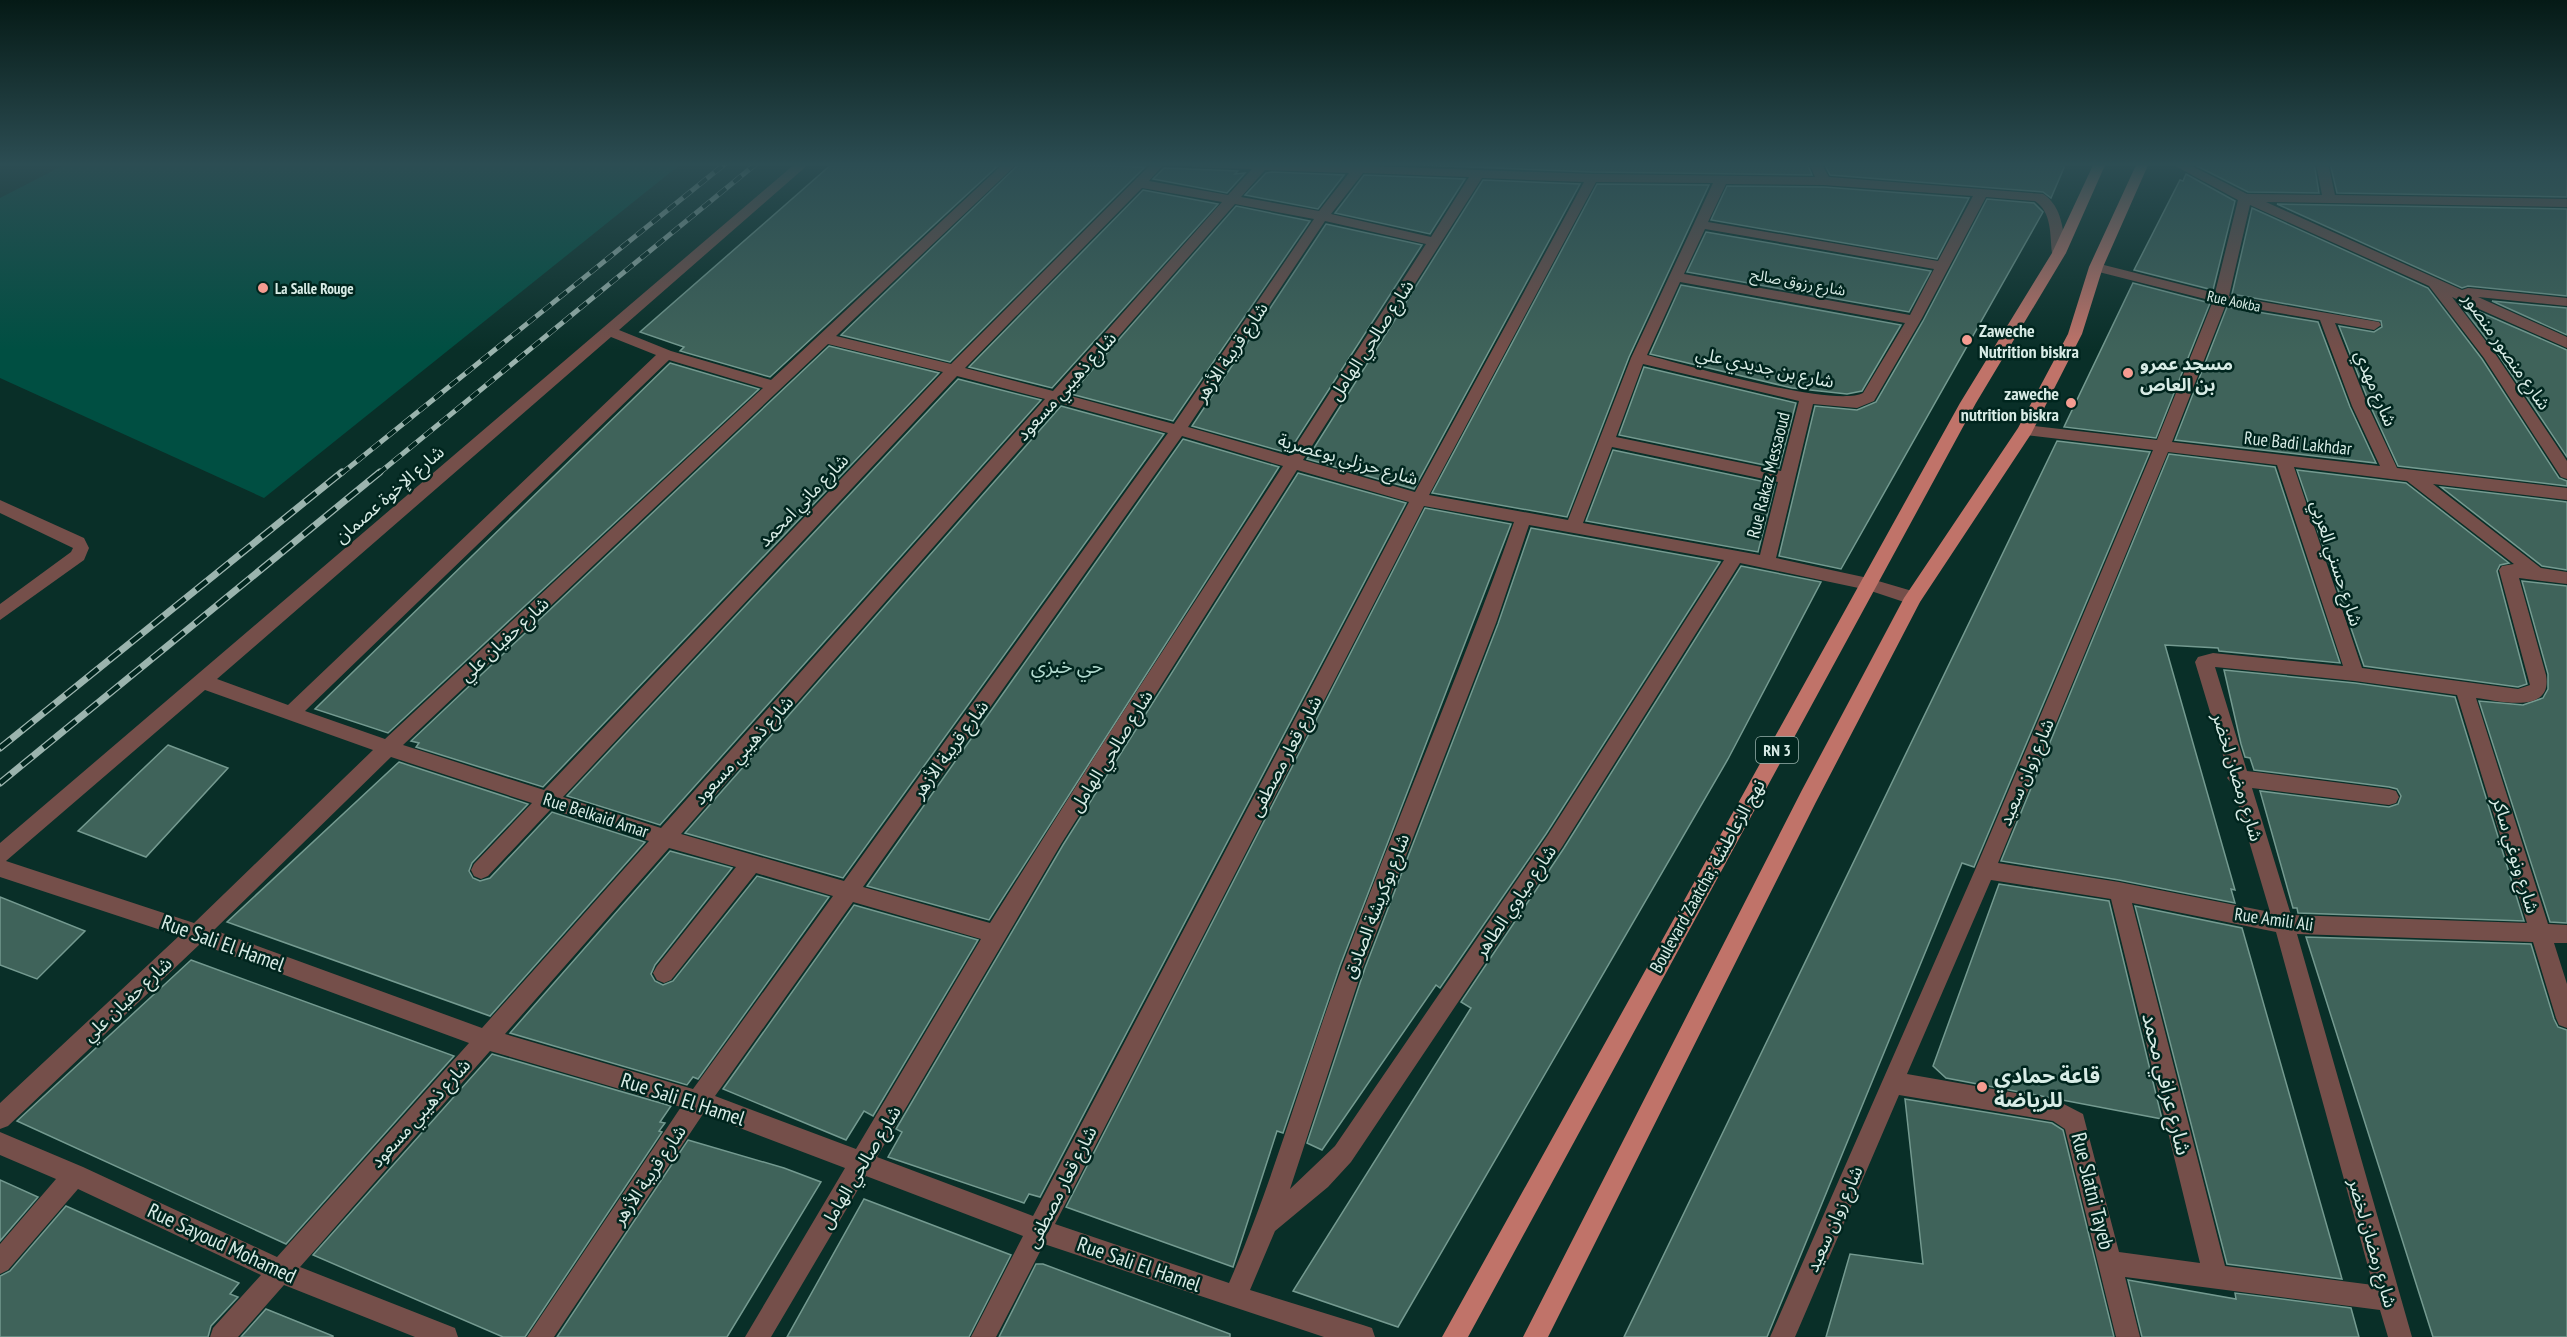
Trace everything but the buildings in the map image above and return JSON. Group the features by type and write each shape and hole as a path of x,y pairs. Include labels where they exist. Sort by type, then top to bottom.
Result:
{"main road":[{"name":"Boulevard Zaatcha; نهج الزعاطشة","path":"1454,1337 1968,403 2059,253 2072,225"},
{"name":"RN 3","path":"1535,1337 1803,807 1913,598 2025,430 2075,334 2096,267 2115,225"}],"street":[{"name":"شارع الإخوة عصمان","path":"0,855 732,225"},
{"name":"شارع حفيان علي","path":"0,1118 197,933 388,748 945,225"},
{"name":"شارع ماني امحمد","path":"481,870 954,370 1096,225"},
{"name":"شارع ذهيبي مسعود","path":"222,1337 1054,398 1210,225"},
{"name":"شارع قريبة الأزهر","path":"539,1337 698,1101 1178,430 1316,225"},
{"path":"1363,225 1436,242"},
{"name":"شارع صالحي الهامل","path":"757,1337 863,1163 995,934 1291,464 1446,225"},
{"name":"شارع قعار مصطفى","path":"983,1337 1419,499 1566,225"},
{"path":"1574,526 1638,358 1698,225"},
{"path":"1707,225 1942,266"},
{"name":"شارع بن جديدي علي","path":"1638,358 1807,398 1857,402 1869,397 1914,320 1964,225"},
{"path":"2055,225 2059,253"},
{"name":"شارع زوان سعيد","path":"1782,1337 1985,870 2162,447 2221,299 2238,225"},
{"path":"2306,225 2567,343"},
{"name":"Rue Aokba","path":"2096,267 2221,299 2374,325"},
{"name":"شارع رزوق صالح","path":"1676,277 1914,320"},
{"name":"شارع منصور منصور","path":"2433,282 2489,356 2567,473"},
{"path":"2454,291 2567,302"},
{"name":"شارع مهدي","path":"2326,318 2360,406 2391,472"},
{"path":"609,331 666,354 774,386"},
{"name":"شارع حرزلي بوعصرية","path":"825,338 1178,430 1419,499 1767,561 1868,584 1913,598"},
{"path":"291,713 666,354"},
{"name":"Rue Rakaz Messaoud","path":"1767,561 1807,398"},
{"name":"Rue Badi Lakhdar","path":"2025,430 2567,494"},
{"path":"1606,440 1786,478"},
{"name":"شارع حسني العربي","path":"2284,462 2355,674"},
{"path":"2412,476 2538,573 2567,578"},
{"path":"0,506 78,542 81,548 78,556 0,613"},
{"name":"شارع بوكريشة الصادق","path":"1235,1297 1268,1223 1352,967 1487,623 1524,517"},
{"name":"شارع مياوي الطاهر","path":"1268,1223 1320,1179 1342,1154 1555,841 1735,557"},
{"name":"شارع رمضان لخضر","path":"2400,1337 2284,924 2237,778 2204,662 2213,660 2355,674 2465,691 2518,696 2531,694 2539,687 2508,572 2510,569 2538,573"},
{"name":"Rue Belkaid Amar","path":"201,681 388,748 665,838 995,934"},
{"name":"شارع ونوغي ساكر","path":"2465,691 2567,1018"},
{"path":"2237,778 2389,797"},
{"path":"664,973 750,864"},
{"name":"Rue Sali El Hamel","path":"0,868 197,933 485,1039 698,1101 1038,1230 1235,1297 1363,1337"},
{"name":"Rue Amili Ali","path":"1985,870 2119,891 2284,924 2567,934"},
{"name":"شارع عرافي محمد","path":"2119,891 2216,1277"},
{"name":"Rue Slatni Tayeb","path":"1894,1083 2067,1115 2075,1122 2128,1337"},
{"name":"Rue Sayoud Mohamed","path":"0,1143 75,1175 279,1270 446,1337"},
{"path":"0,1262 75,1175"},
{"path":"2111,1263 2388,1299"}],"green space":[{"name":"La Salle Rouge","path":"0,225 604,225 264,498 0,378"}],"railway":[{"path":"341,474 649,225"},
{"path":"378,474 681,225"},
{"path":"0,748 342,472"},
{"path":"0,783 380,472"}],"place":[{"name":"La Salle Rouge","path":"263,288"},
{"name":"Zaweche Nutrition biskra","path":"1967,340"},
{"name":"مسجد عمرو بن العاص","path":"2128,373"},
{"name":"zaweche nutrition biskra","path":"2071,403"},
{"name":"قاعة حمادي للرياضة","path":"1982,1087"}],"district":[{"name":"حي خبزي","path":"1067,666"}]}
